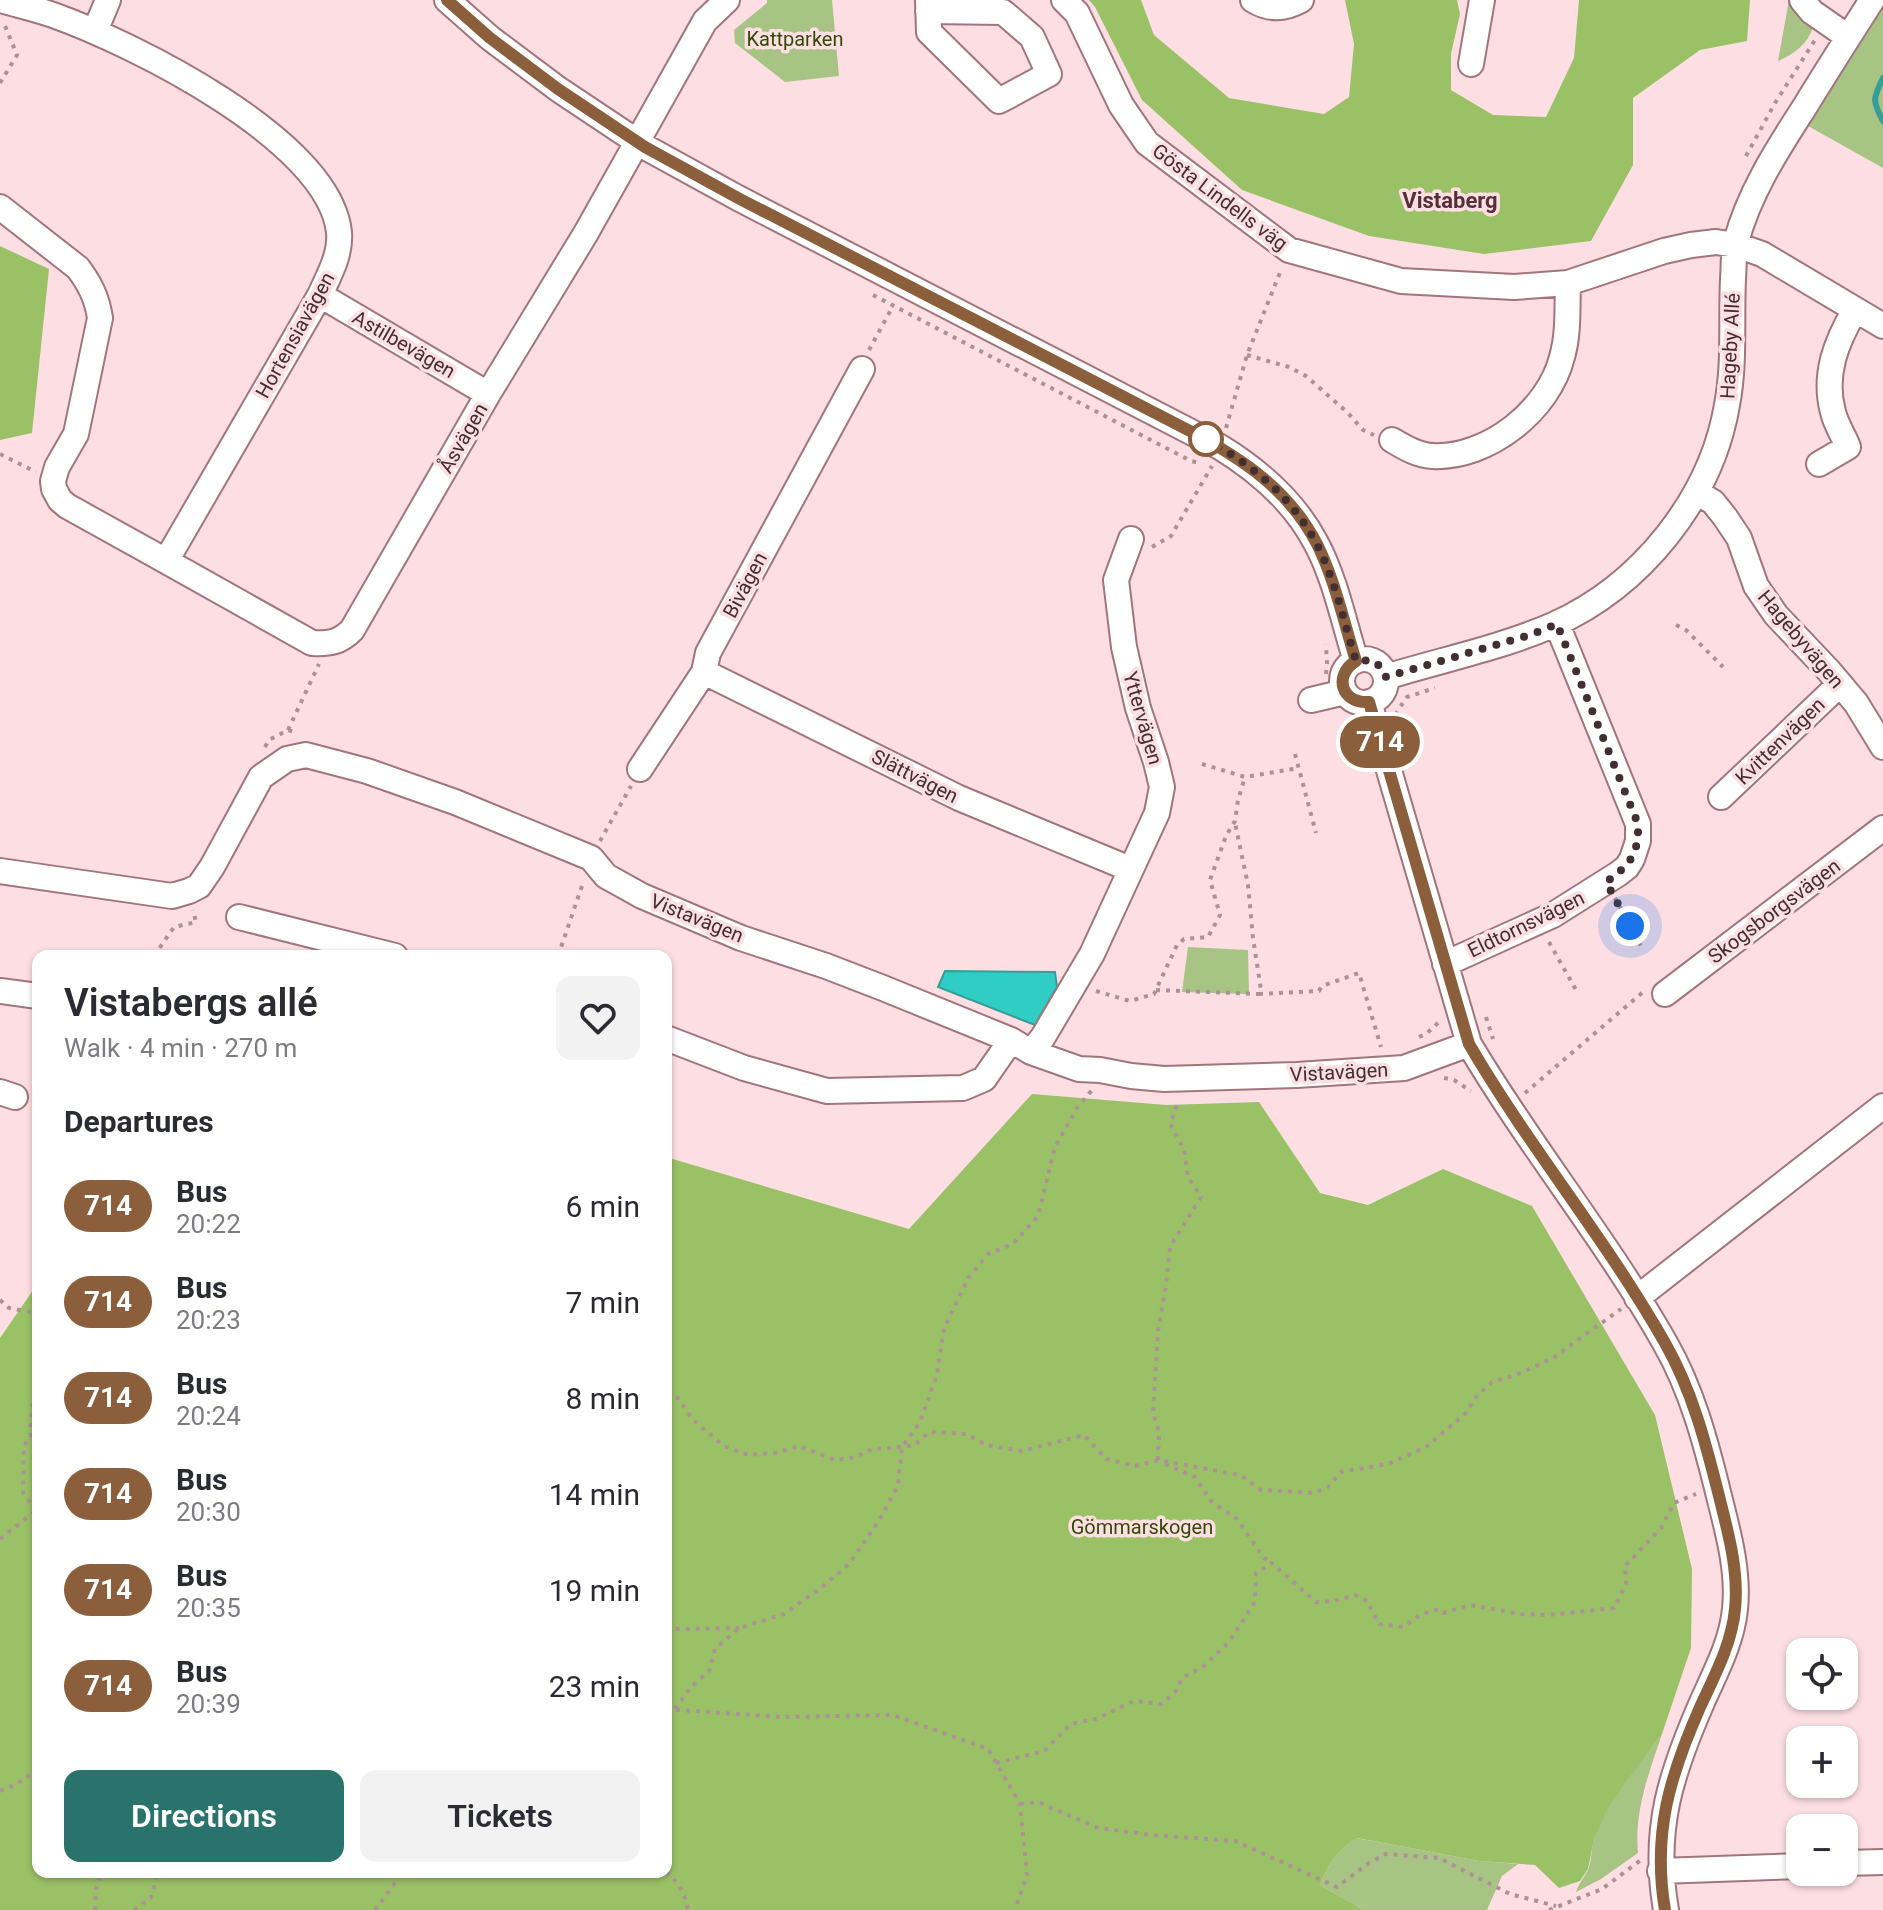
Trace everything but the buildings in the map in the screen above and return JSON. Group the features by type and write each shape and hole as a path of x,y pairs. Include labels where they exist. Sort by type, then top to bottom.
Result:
{"street":[{"path":"95,31 108,0"},
{"path":"447,0 490,38 546,80 637,141 1217,456 1245,462 1281,494 1316,543 1356,661"},
{"path":"637,141 705,21 727,0"},
{"name":"Gösta Lindells väg","path":"1064,0 1077,13 1121,105 1147,143 1289,250 1401,281 1514,287 1568,283 1691,245 1716,242 1736,245"},
{"path":"1253,0 1277,8 1301,0"},
{"path":"1471,64 1482,0"},
{"path":"1802,0 1812,12 1848,37"},
{"name":"Hageby Allé","path":"1386,677 1530,635 1557,624 1604,595 1643,563 1679,519 1716,451 1723,428 1732,360 1736,245 1766,169 1872,0"},
{"name":"Hortensiavägen","path":"11,3 95,31 213,94 264,130 307,168 334,212 339,233 336,261 320,295 166,561"},
{"path":"928,6 1003,12 1032,37 1049,74 999,101 929,32 928,6"},
{"name":"Åsvägen","path":"328,644 352,630 637,141"},
{"path":"0,207 78,268 98,303 100,318 76,434 57,467 53,481 60,500 312,643 328,644"},
{"path":"1736,245 1762,254 1883,326"},
{"path":"1392,440 1430,456 1452,454 1473,449 1517,426 1553,382 1562,359 1568,283"},
{"name":"Astilbevägen","path":"320,295 488,394"},
{"path":"1819,464 1848,447 1833,413 1829,380 1841,334 1855,310"},
{"name":"Bivägen","path":"640,769 704,672 708,653 862,369"},
{"name":"Hagebyvägen","path":"1696,492 1713,502 1739,538 1756,586 1776,615 1856,703 1883,747"},
{"name":"Yttervägen","path":"672,1040 744,1068 827,1091 963,1088 984,1079 1021,1046 1043,1037 1092,954 1157,813 1162,787 1138,708 1124,647 1116,580 1131,539"},
{"name":"Eldtornsvägen","path":"1445,964 1539,922 1606,882 1627,867 1638,841 1638,824 1557,624"},
{"path":"1372,660 1382,668 1386,677 1386,685 1380,696 1369,702 1356,701 1345,692 1343,685 1347,668 1356,661 1372,660"},
{"name":"Slättvägen","path":"704,672 959,798 1130,869"},
{"name":"Kvittenvägen","path":"1721,797 1839,685"},
{"path":"1311,700 1345,692"},
{"path":"1369,702 1469,1044 1624,1302 1666,1344 1704,1435 1734,1565 1735,1608 1727,1647 1696,1716 1664,1811 1652,1864 1666,1910"},
{"name":"Vistavägen","path":"0,871 172,896 189,891 199,886 212,867 261,777 287,759 306,755 367,771 455,802 591,858 606,876 642,896 741,938 883,988 1079,1069 1164,1079 1186,1078 1366,1055 1404,1068 1469,1044"},
{"name":"Skogsborgsvägen","path":"1658,990 1883,828"},
{"path":"239,917 371,950"},
{"path":"0,991 32,995"},
{"path":"1624,1302 1881,1113"},
{"path":"1858,1863 1883,1862"},
{"path":"1652,1864 1786,1866"}],"path":[{"path":"0,83 17,55 5,26 11,3"},
{"path":"1745,159 1775,103 1826,22"},
{"path":"1131,539 1140,553 1171,536 1217,456 1247,355 1289,250"},
{"path":"862,369 893,306"},
{"path":"1247,355 1289,367 1306,376 1363,430 1392,440"},
{"path":"0,454 53,481"},
{"path":"1676,625 1686,630 1723,667"},
{"path":"288,730 328,644"},
{"path":"1395,716 1407,697 1441,686"},
{"path":"1295,754 1316,833"},
{"path":"1202,764 1245,777 1299,768"},
{"path":"560,950 591,858 640,769"},
{"path":"1245,777 1235,821 1248,885 1259,994"},
{"path":"1090,989 1130,1001 1154,994 1177,945 1184,939 1208,937 1220,915 1210,880 1226,836 1235,821"},
{"path":"1606,882 1642,948"},
{"path":"158,950 174,927 196,922"},
{"path":"1539,922 1576,990"},
{"path":"1156,990 1259,994 1319,991 1322,986 1359,973 1366,1055"},
{"path":"1520,1097 1658,990"},
{"path":"1483,1008 1497,1049"},
{"path":"1415,1038 1426,1034 1438,1077 1454,1080 1476,1097"},
{"path":"672,1629 739,1628 784,1614 850,1563 880,1519 898,1485 902,1447 920,1422 937,1374 944,1329 968,1278 988,1254 1013,1244 1038,1216 1055,1147 1077,1108 1109,1072"},
{"path":"1158,1460 1159,1432 1153,1413 1158,1331 1170,1247 1201,1197 1188,1177 1184,1150 1170,1123 1186,1078"},
{"path":"0,1300 9,1308 32,1312"},
{"path":"672,1398 678,1398 692,1419 724,1446 748,1455 775,1453 799,1446 835,1460 856,1457 874,1448 915,1445 929,1432 966,1434 986,1445 1022,1451 1084,1435 1106,1459 1135,1466 1158,1460 1240,1475 1261,1490 1314,1493 1328,1487 1341,1472 1388,1464 1426,1447 1465,1414 1476,1397 1492,1382 1553,1358 1624,1302"},
{"path":"32,1412 29,1419 31,1437 24,1445 23,1492 32,1504"},
{"path":"1158,1460 1195,1477 1211,1501 1237,1519 1264,1558 1316,1602 1355,1595 1367,1601 1379,1624 1403,1627 1420,1615 1438,1609 1443,1613 1470,1605 1521,1614 1548,1615 1614,1608 1626,1584 1625,1566 1661,1528 1674,1503 1703,1492"},
{"path":"0,1539 32,1513"},
{"path":"996,1763 1044,1751 1071,1724 1096,1719 1134,1701 1162,1704 1176,1691 1182,1678 1204,1666 1229,1642 1255,1602 1256,1573 1272,1563"},
{"path":"675,1709 691,1687 709,1671 715,1649 739,1628"},
{"path":"675,1709 780,1717 893,1715 988,1749 1020,1804 1027,1875 1015,1910"},
{"path":"0,1791 32,1773"},
{"path":"1020,1804 1038,1802 1098,1828 1235,1841 1337,1887 1386,1854 1439,1858 1510,1894 1556,1906"},
{"path":"1549,1910 1602,1889 1652,1864"},
{"path":"672,1877 686,1899 688,1910"},
{"path":"95,1910 100,1878"},
{"path":"134,1910 151,1898 156,1878"},
{"path":"375,1910 399,1878"}],"green space":[{"name":"Kattparken","path":"767,0 832,0 839,76 785,82 735,43 734,30"},
{"path":"1089,0 1141,0 1154,35 1229,98 1324,114 1349,97 1354,44 1345,0 1457,0 1460,14 1451,54 1451,90 1493,115 1546,117 1574,58 1579,0 1750,0 1747,41 1700,50 1633,98 1633,165 1591,241 1484,254 1369,236 1242,190 1142,100"},
{"path":"1789,0 1794,0 1813,27 1800,48 1778,61"},
{"path":"1883,7 1883,168 1808,126"},
{"path":"0,246 49,269 32,433 0,440"},
{"path":"1188,947 1248,950 1249,994 1182,992"},
{"name":"Gömmarskogen","path":"1032,1094 1166,1105 1259,1102 1320,1193 1368,1205 1443,1169 1532,1206 1655,1415 1692,1569 1691,1648 1662,1734 1607,1810 1594,1839 1588,1869 1580,1881 1559,1888 1535,1865 1479,1861 1357,1838 1334,1858 1320,1885 1364,1910 0,1910 0,1338 32,1292 32,1878 672,1878 672,1159 909,1229"},
{"path":"1662,1734 1640,1807 1638,1853 1576,1892 1588,1870 1594,1839 1606,1811"},
{"path":"1356,1838 1479,1861 1518,1864 1502,1876 1487,1910 1364,1910 1320,1885 1334,1858"}],"water":[{"path":"945,971 1055,972 1057,987 1035,1025 938,987"}],"waterway":[{"path":"1883,78 1875,100 1883,121"}],"bus line":[{"name":"714","path":"447,0 490,38 558,89 645,147 1245,462 1281,494 1316,543 1356,661 1344,674 1345,692 1356,701 1369,702 1469,1044 1666,1344 1704,1435 1734,1565 1735,1608 1727,1647 1696,1716 1664,1811 1660,1871 1665,1910"}],"district":[{"name":"Vistaberg","path":"1450,200"}],"route":[{"path":"1206,439 1262,476 1298,515 1316,543 1327,569 1356,661 1372,660 1382,668 1386,677 1530,635 1557,624 1638,824 1638,841 1632,859 1627,867 1606,882 1630,926"}]}
